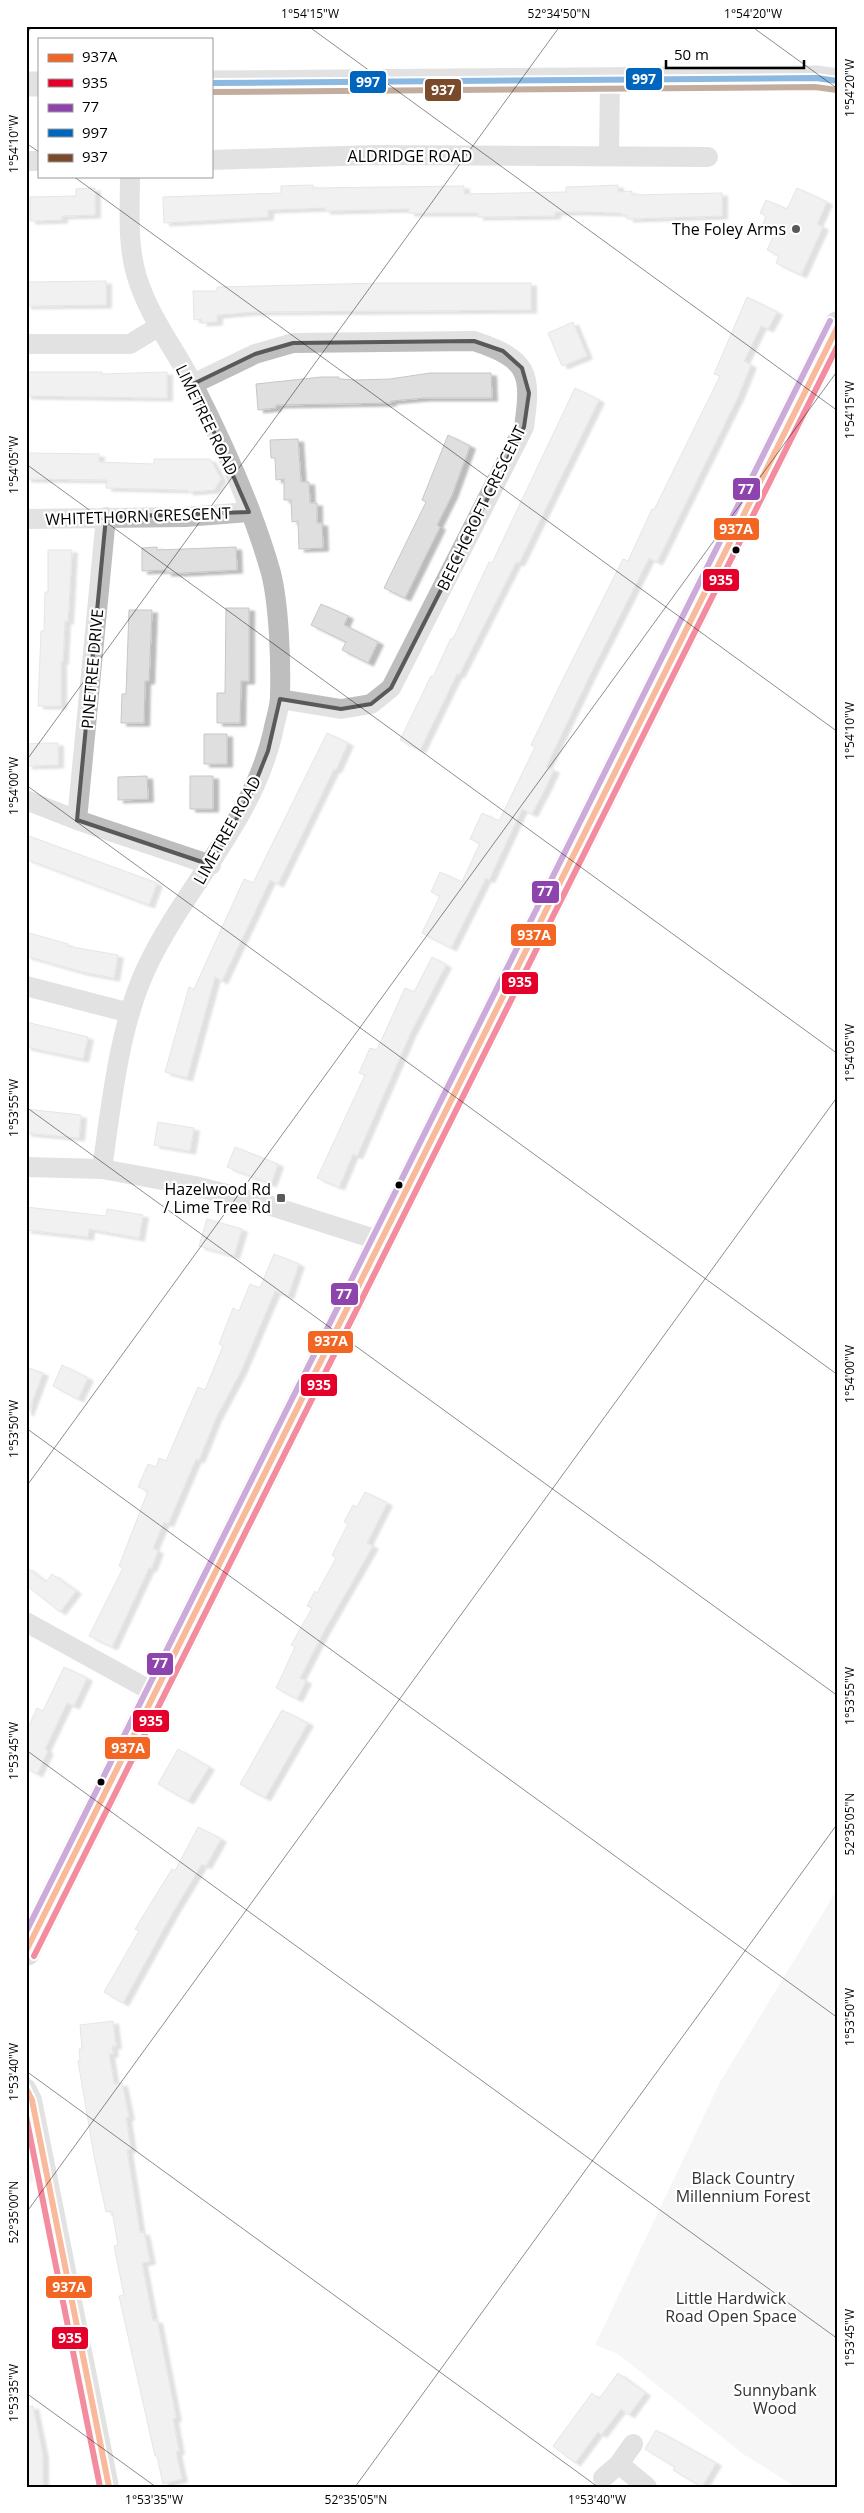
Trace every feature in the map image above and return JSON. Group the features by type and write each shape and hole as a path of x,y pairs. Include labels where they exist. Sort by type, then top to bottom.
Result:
{"main road":[{"path":"26,1952 838,325"}],"street":[{"path":"212,83 816,78 838,81"},
{"path":"609,156 610,81"},
{"name":"ALDRIDGE ROAD","path":"212,160 374,155 708,158"},
{"name":"LIMETREE ROAD","path":"102,1169 112,1095 130,1013 143,974 165,930 211,865 252,791 268,751 280,699 278,636 271,575 249,512 193,384 158,327 136,276 131,234 130,178"},
{"path":"26,344 130,344 158,327"},
{"name":"BEECHCROFT CRESCENT","path":"193,384 255,354 293,343 474,341 503,351 522,368 527,385 529,393 524,426 391,688 371,704 341,709 280,699"},
{"name":"WHITETHORN CRESCENT","path":"26,519 184,517 249,512"},
{"name":"PINETREE DRIVE","path":"77,820 106,517"},
{"path":"26,800 77,820 211,865"},
{"path":"26,986 130,1013"},
{"path":"26,1167 102,1169 203,1188 264,1204 381,1241"},
{"path":"26,1622 155,1693"},
{"path":"26,2088 32,2100 109,2487"},
{"path":"604,2478 619,2464 633,2444"},
{"path":"619,2464 647,2487"}],"highlighted area":[{"path":"474,341 503,351 522,368 529,393 524,427 391,688 371,704 341,709 280,699 268,751 252,791 211,865 77,820 106,517 249,512 193,384 255,354 293,343"}],"green space":[{"name":"Little Hardwick Road Open Space","path":"838,1888 838,2487 796,2487 743,2454 618,2354 595,2345 720,2082"},
{"path":"26,2144 34,2181 26,2186"}],"building":[{"path":"313,185 313,188 464,186 464,194 566,192 566,187 618,185 618,192 632,191 632,195 722,193 722,216 628,219 627,215 621,215 621,213 555,212 555,216 478,217 478,213 409,213 409,209 325,211 325,208 268,210 268,217 164,223 163,197 281,193 281,186"},
{"path":"95,188 95,215 62,216 62,220 30,221 30,197 76,196 76,189"},
{"name":"The Foley Arms","path":"797,188 827,202 817,224 823,227 801,275 776,263 779,256 767,250 775,232 762,226 766,216 760,213 766,200 787,209"},
{"path":"106,281 106,305 26,306 26,282"},
{"path":"383,283 531,283 531,310 253,312 217,315 217,322 201,323 202,319 194,320 193,291 217,291 217,287"},
{"path":"747,297 777,312 768,329 761,326 744,361 751,365 738,397 657,562 649,558 590,675 546,767 554,770 545,789 532,814 522,809 489,880 486,878 451,948 422,933 440,896 431,892 440,872 462,882 480,843 470,839 482,813 499,821 535,747 531,745 563,679 623,559 628,561 652,509 654,510 720,376 714,374"},
{"path":"573,322 587,356 562,366 548,333"},
{"path":"26,372 102,372 102,374 167,372 167,398 26,396"},
{"path":"430,373 491,373 492,398 424,398 391,401 391,403 276,405 276,408 258,410 256,384 321,377 339,377 339,379 356,380 390,379"},
{"path":"575,388 599,400 519,563 516,562 459,675 457,674 420,750 400,740 431,676 433,677 451,638 453,639 489,562 492,563"},
{"path":"448,435 470,446 452,495 437,525 440,527 405,598 384,588 426,502 422,500"},
{"path":"298,439 301,482 309,482 310,503 317,503 317,523 322,523 323,548 299,549 298,521 292,522 291,500 284,500 284,479 276,480 275,458 271,458 270,440"},
{"path":"26,453 99,454 99,462 154,464 154,459 210,459 221,479 214,490 188,492 188,490 106,488 107,480 26,479"},
{"path":"157,547 157,550 236,547 237,570 181,573 166,573 166,570 142,571 142,548"},
{"path":"48,550 72,550 68,621 65,621 63,661 61,661 61,706 38,706 41,631 44,631 45,592 48,592"},
{"path":"321,604 348,616 344,625 378,642 368,663 342,650 346,642 311,625"},
{"path":"226,608 249,608 249,681 241,681 240,723 217,723 217,693 225,693"},
{"path":"129,610 152,610 149,681 145,681 144,723 121,723 122,694 126,694"},
{"path":"327,733 348,743 336,770 334,769 278,884 270,880 222,981 215,977 187,1078 165,1072 189,987 194,989 244,879 253,883"},
{"path":"204,734 227,734 227,764 204,764"},
{"path":"58,743 58,765 27,766 26,744"},
{"path":"147,776 148,799 118,800 118,777"},
{"path":"190,776 213,776 213,809 190,809"},
{"path":"26,835 157,883 149,905 26,859"},
{"path":"26,932 68,944 67,946 118,955 114,978 82,972 26,956"},
{"path":"432,957 446,965 411,1032 357,1156 353,1154 339,1187 317,1178 365,1075 359,1073 370,1048 377,1050 405,988 414,992"},
{"path":"26,1022 88,1037 83,1059 26,1047"},
{"path":"26,1109 81,1115 79,1138 26,1133"},
{"path":"158,1122 194,1128 190,1151 154,1145"},
{"path":"235,1147 278,1164 271,1184 227,1167"},
{"path":"26,1207 106,1216 107,1209 143,1215 139,1238 89,1229 88,1237 26,1230"},
{"path":"207,1219 242,1229 234,1256 199,1246"},
{"path":"274,1254 299,1264 288,1296 275,1291 241,1371 216,1418 199,1460 196,1459 168,1524 164,1522 153,1548 158,1551 151,1569 149,1568 112,1647 89,1636 123,1568 119,1566 148,1491 138,1487 148,1464 156,1467 159,1458 166,1461 198,1387 205,1390 223,1346 219,1344 233,1308 239,1311 250,1284 260,1288"},
{"path":"62,1365 88,1378 78,1399 53,1386"},
{"path":"26,1367 43,1373 28,1413 26,1412"},
{"path":"365,1492 387,1503 367,1543 373,1546 324,1631 300,1678 306,1681 297,1699 276,1688 295,1647 291,1645 312,1608 307,1606 315,1591 317,1593 336,1558 332,1555 348,1524 344,1522 353,1505 357,1507"},
{"path":"26,1567 46,1582 52,1574 76,1591 60,1612 26,1585"},
{"path":"64,1667 87,1678 74,1706 67,1703 45,1749 48,1751 37,1774 26,1768 26,1732 37,1708 43,1711"},
{"path":"282,1710 308,1723 265,1798 240,1784"},
{"path":"178,1749 209,1767 188,1801 158,1784"},
{"path":"198,1827 221,1839 206,1866 202,1864 173,1912 123,2003 104,1992 139,1931 135,1929 172,1869 175,1871"},
{"path":"113,2021 116,2046 112,2046 113,2054 109,2054 114,2084 122,2083 129,2117 126,2118 131,2149 127,2150 140,2233 144,2232 150,2261 142,2263 153,2321 157,2320 176,2418 173,2419 179,2451 176,2452 182,2479 163,2484 119,2296 124,2295 114,2246 118,2245 112,2211 106,2212 94,2156 78,2061 80,2060 79,2049 82,2049 80,2025"},
{"path":"618,2373 645,2393 629,2415 621,2409 601,2435 598,2432 575,2463 553,2446 592,2393 599,2399"},
{"path":"33,2406 43,2455 43,2487 26,2487 26,2407"},
{"path":"656,2430 716,2463 702,2487 673,2470 675,2467 645,2449"}],"transit line":[{"name":"997","path":"212,83 816,78 838,81"},
{"name":"937","path":"212,92 815,87 837,90"},
{"name":"77","path":"26,1932 830,321"},
{"name":"937A","path":"26,1951 838,326"},
{"name":"935","path":"34,1956 838,345"},
{"name":"937A","path":"26,2088 32,2100 109,2487"},
{"name":"935","path":"26,2116 100,2487"}],"place":[{"name":"The Foley Arms","path":"796,229"},
{"name":"Hazelwood Rd / Lime Tree Rd","path":"281,1198"}],"park label":[{"name":"Black Country Millennium Forest","path":"743,2187"},
{"name":"Sunnybank Wood","path":"775,2399"}]}
